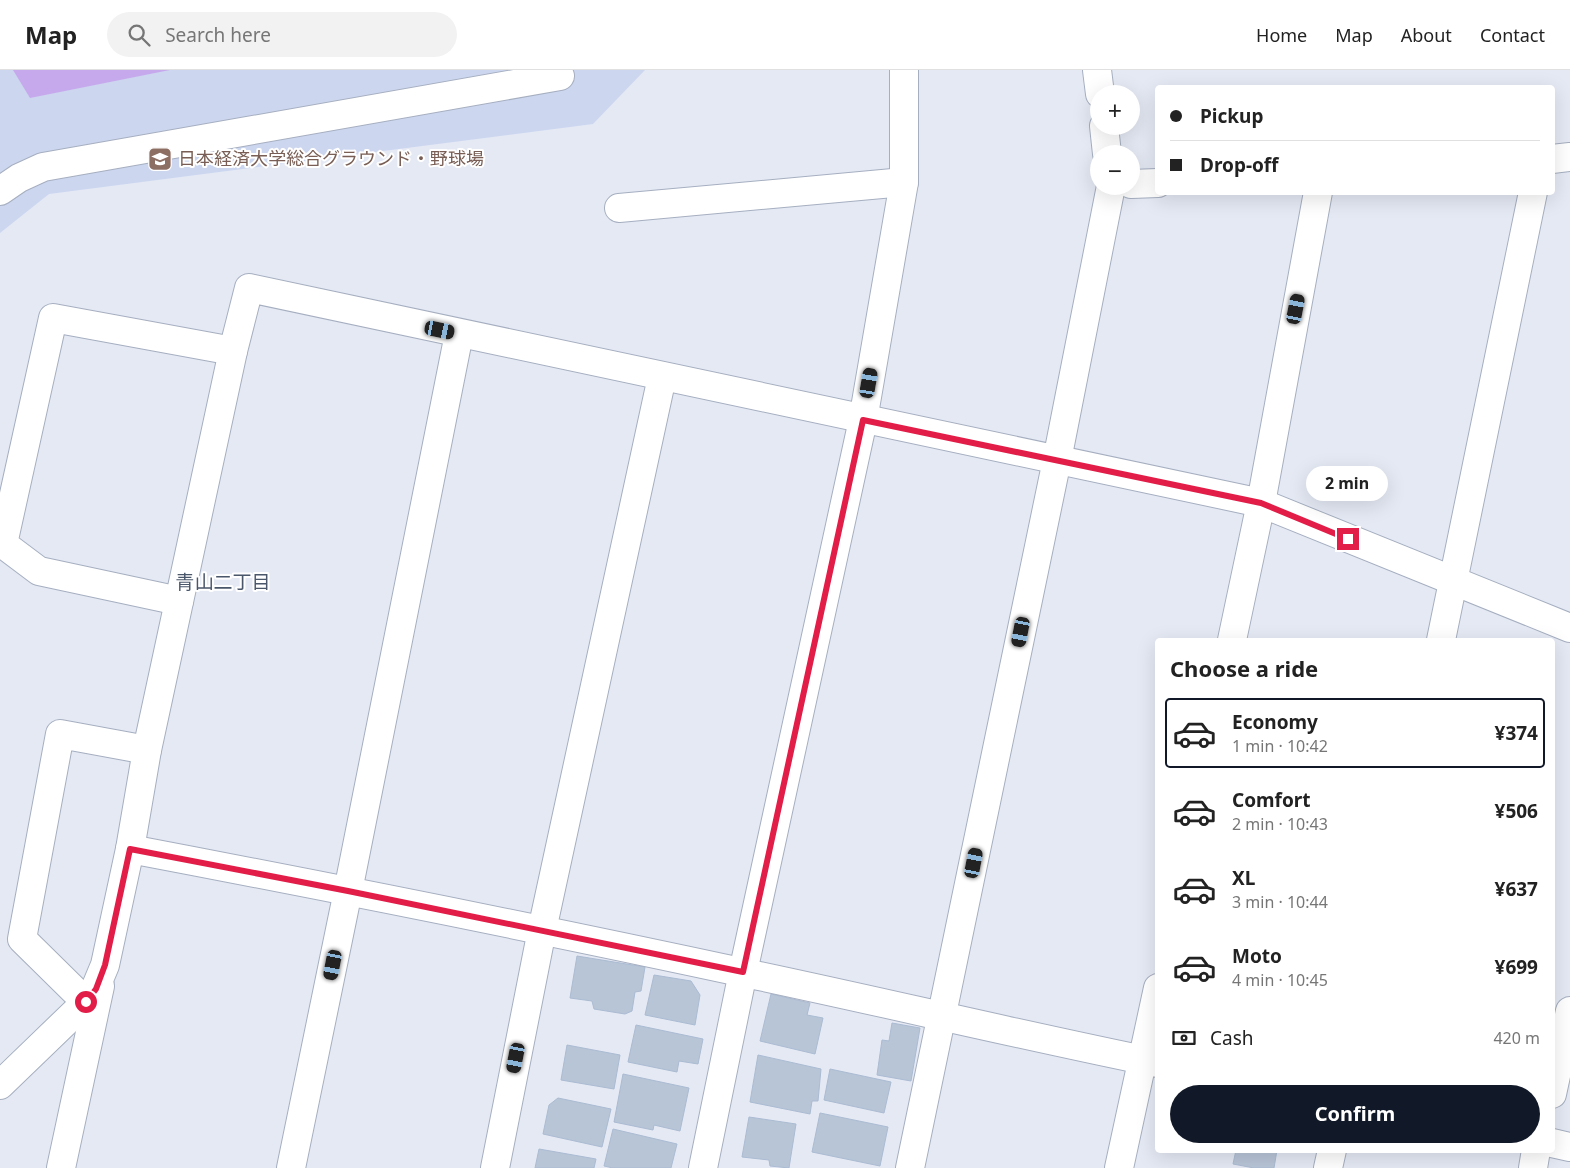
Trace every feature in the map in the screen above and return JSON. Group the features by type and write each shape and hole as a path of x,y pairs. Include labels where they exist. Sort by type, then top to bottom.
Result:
{"street":[{"path":"703,1168 743,972 863,420 904,182 904,70"},
{"path":"1097,70 1099,85"},
{"path":"0,191 19,178 43,167 560,76"},
{"path":"1555,159 1570,157"},
{"path":"619,208 904,182"},
{"path":"1140,184 1155,183"},
{"path":"910,1168 1057,460 1109,195"},
{"path":"1232,638 1261,503 1317,195"},
{"path":"1441,638 1532,195"},
{"path":"61,1168 130,849 147,750 233,351 249,288 863,420 1261,503 1570,628"},
{"path":"179,601 39,571 3,544 53,318 233,351"},
{"path":"291,1168 459,334"},
{"path":"495,1168 542,930 662,377"},
{"path":"86,1002 22,939 60,734 147,750"},
{"path":"130,849 542,930 1150,1061"},
{"path":"2,1080 86,1002 96,989 105,965"},
{"path":"1555,1080 1570,1011"},
{"path":"1119,1168 1150,1061 1155,1015"},
{"path":"1555,1144 1570,1146"},
{"path":"1328,1168 1331,1153"},
{"path":"1533,1168 1536,1153"}],"shaded area":[{"name":"日本経済大学総合グラウンド・野球場","path":"0,70 645,70 593,124 49,194 0,233"},
{"path":"13,70 170,70 30,98"}],"building":[{"path":"577,956 645,967 641,991 635,992 632,1011 625,1014 594,1009 592,1001 570,998"},
{"path":"654,975 691,981 700,995 695,1025 645,1015"},
{"path":"771,994 810,1003 807,1015 823,1018 815,1054 760,1041"},
{"path":"892,1023 920,1028 911,1081 877,1075 882,1040 889,1041"},
{"path":"636,1025 703,1039 698,1064 679,1061 677,1072 628,1062"},
{"path":"567,1045 620,1055 614,1089 561,1080"},
{"path":"758,1055 821,1069 818,1101 812,1101 810,1114 750,1102"},
{"path":"830,1069 891,1082 884,1113 824,1100"},
{"path":"623,1074 689,1088 680,1131 654,1125 653,1130 614,1122"},
{"path":"558,1098 611,1109 602,1147 543,1134 549,1105"},
{"path":"820,1113 888,1127 880,1166 812,1152"},
{"path":"749,1117 796,1124 789,1168 770,1166 769,1160 742,1157"},
{"path":"613,1129 677,1144 671,1168 613,1168 604,1166"},
{"path":"539,1149 596,1159 594,1168 535,1168"},
{"path":"1235,1153 1276,1153 1274,1168 1254,1168 1233,1164"}],"place":[{"name":"日本経済大学総合グラウンド・野球場","path":"160,159"}],"district":[{"name":"青山二丁目","path":"223,582"}],"route":[{"path":"86,1002 96,989 105,965 130,849 348,891 743,972 863,420 1261,503 1348,539"}]}
